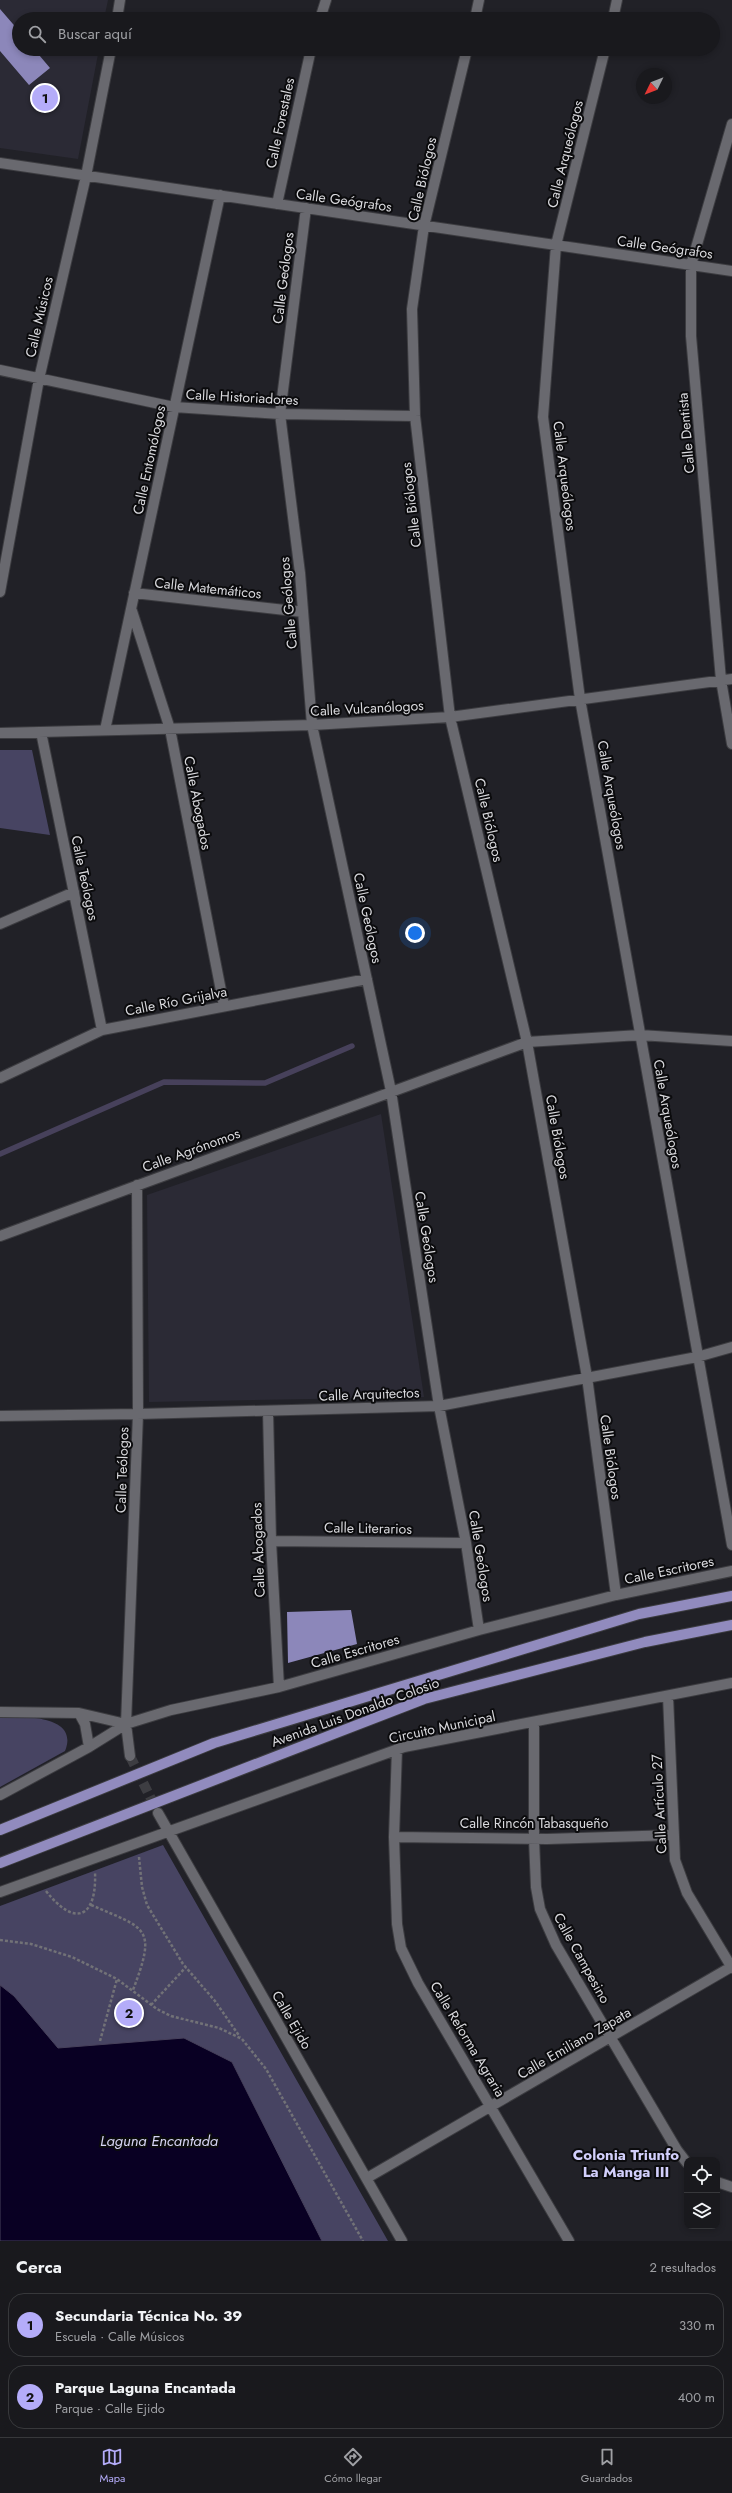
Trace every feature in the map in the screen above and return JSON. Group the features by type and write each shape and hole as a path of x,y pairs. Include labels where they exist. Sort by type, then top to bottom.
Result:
{"main road":[{"name":"Avenida Luis Donaldo Colosio","path":"0,1830 214,1743 639,1614 732,1596"},
{"name":"Avenida Luis Donaldo Colosio","path":"0,1864 424,1699 645,1642 732,1625"}],"street":[{"path":"118,12 120,0"},
{"path":"322,12 326,0"},
{"path":"477,12 480,0"},
{"path":"614,12 617,0"},
{"name":"Calle Músicos","path":"0,592 39,378 86,176 110,56"},
{"name":"Calle Forestales","path":"277,204 309,56"},
{"name":"Calle Biólogos","path":"466,56 424,226 412,309 415,416 450,717 527,1042 587,1377 616,1595"},
{"name":"Calle Arqueólogos","path":"603,56 556,245 543,417 580,699 697,1357 732,1545"},
{"name":"Calle Dentista","path":"732,124 691,265 691,336 721,680 732,744"},
{"name":"Calle Geógrafos","path":"0,163 732,271"},
{"name":"Calle Entomólogos","path":"105,730 220,196"},
{"name":"Calle Geólogos","path":"306,208 280,414 303,612 312,725 391,1091 438,1406 466,1543 479,1630"},
{"name":"Calle Historiadores","path":"0,370 174,407 280,414 415,416"},
{"name":"Calle Matemáticos","path":"134,593 303,612"},
{"name":"Calle Abogados","path":"131,609 170,729 224,1006"},
{"name":"Calle Vulcanólogos","path":"0,733 312,725 450,717 732,679"},
{"name":"Calle Teólogos","path":"41,732 102,1030"},
{"path":"0,924 74,892"},
{"name":"Calle Río Grijalva","path":"0,1078 102,1030 367,979"},
{"path":"640,1035 732,1041"},
{"name":"Calle Agrónomos","path":"0,1236 527,1042 640,1035"},
{"name":"Calle Teólogos","path":"130,1756 126,1724 138,1414 137,1185"},
{"name":"Calle Arquitectos","path":"0,1416 268,1412 438,1406 697,1357 732,1346"},
{"name":"Calle Abogados","path":"268,1412 271,1541 279,1687"},
{"name":"Calle Literarios","path":"271,1541 466,1543"},
{"name":"Calle Escritores","path":"0,1795 89,1747 126,1724 171,1710 279,1687 479,1630 616,1595 732,1571"},
{"name":"Circuito Municipal","path":"167,1831 397,1749 732,1683"},
{"name":"Calle Artículo 27","path":"668,1696 674,1854 682,1882 732,1967"},
{"path":"0,1712 79,1713 126,1724"},
{"path":"79,1713 85,1724 89,1747"},
{"name":"Calle Campesino","path":"534,1722 534,1839 536,1887 544,1921 556,1945 612,2038 672,2143 684,2159"},
{"name":"Calle Reforma Agraria","path":"397,1749 394,1837 397,1924 401,1948 418,1983 492,2106 569,2241"},
{"name":"Calle Ejido","path":"158,1813 402,2241"},
{"path":"0,1892 167,1831"},
{"name":"Calle Rincón Tabasqueño","path":"394,1837 534,1839 674,1835"},
{"name":"Calle Emiliano Zapata","path":"367,2178 612,2038 732,1967"},
{"path":"720,2183 732,2187"}],"path":[{"path":"142,1840 139,1854 140,1870 147,1905 186,1967 215,2001 266,2069 363,2241"},
{"path":"39,1878 53,1899 70,1913 85,1911 94,1899 95,1882 93,1858"},
{"path":"91,1904 139,1927 144,1934 145,1952 133,1990"},
{"path":"0,1940 11,1940 72,1957 117,1979 151,2005 171,2016 219,2028 242,2039"},
{"path":"151,2005 186,1967"},
{"path":"100,2042 117,1979"}],"shaded area":[{"path":"0,0 108,0 105,12 12,12 12,56 98,56 78,159 0,148"},
{"path":"0,750 32,750 50,835 0,828"},
{"path":"381,1114 424,1397 149,1402 147,1195"},
{"path":"0,1716 34,1718 57,1724 64,1730 67,1739 65,1751 0,1787"},
{"path":"163,1845 388,2241 0,2241 0,1906"}],"water":[{"name":"Laguna Encantada","path":"0,1985 14,1996 58,2048 184,2038 232,2062 322,2241 0,2241"}],"building":[{"path":"0,9 12,23 12,56 40,56 50,68 29,85 0,51"},
{"path":"351,1610 357,1644 288,1663 287,1612"}],"waterway":[{"path":"0,1154 164,1082 265,1083 352,1046"}],"tunnel":[{"path":"130,1756 157,1811"}],"place":[{"name":"Secundaria Técnica No. 39","path":"45,98"},
{"name":"Parque Laguna Encantada","path":"129,2013"}],"district":[{"name":"Colonia Triunfo La Manga III","path":"626,2164"}]}
